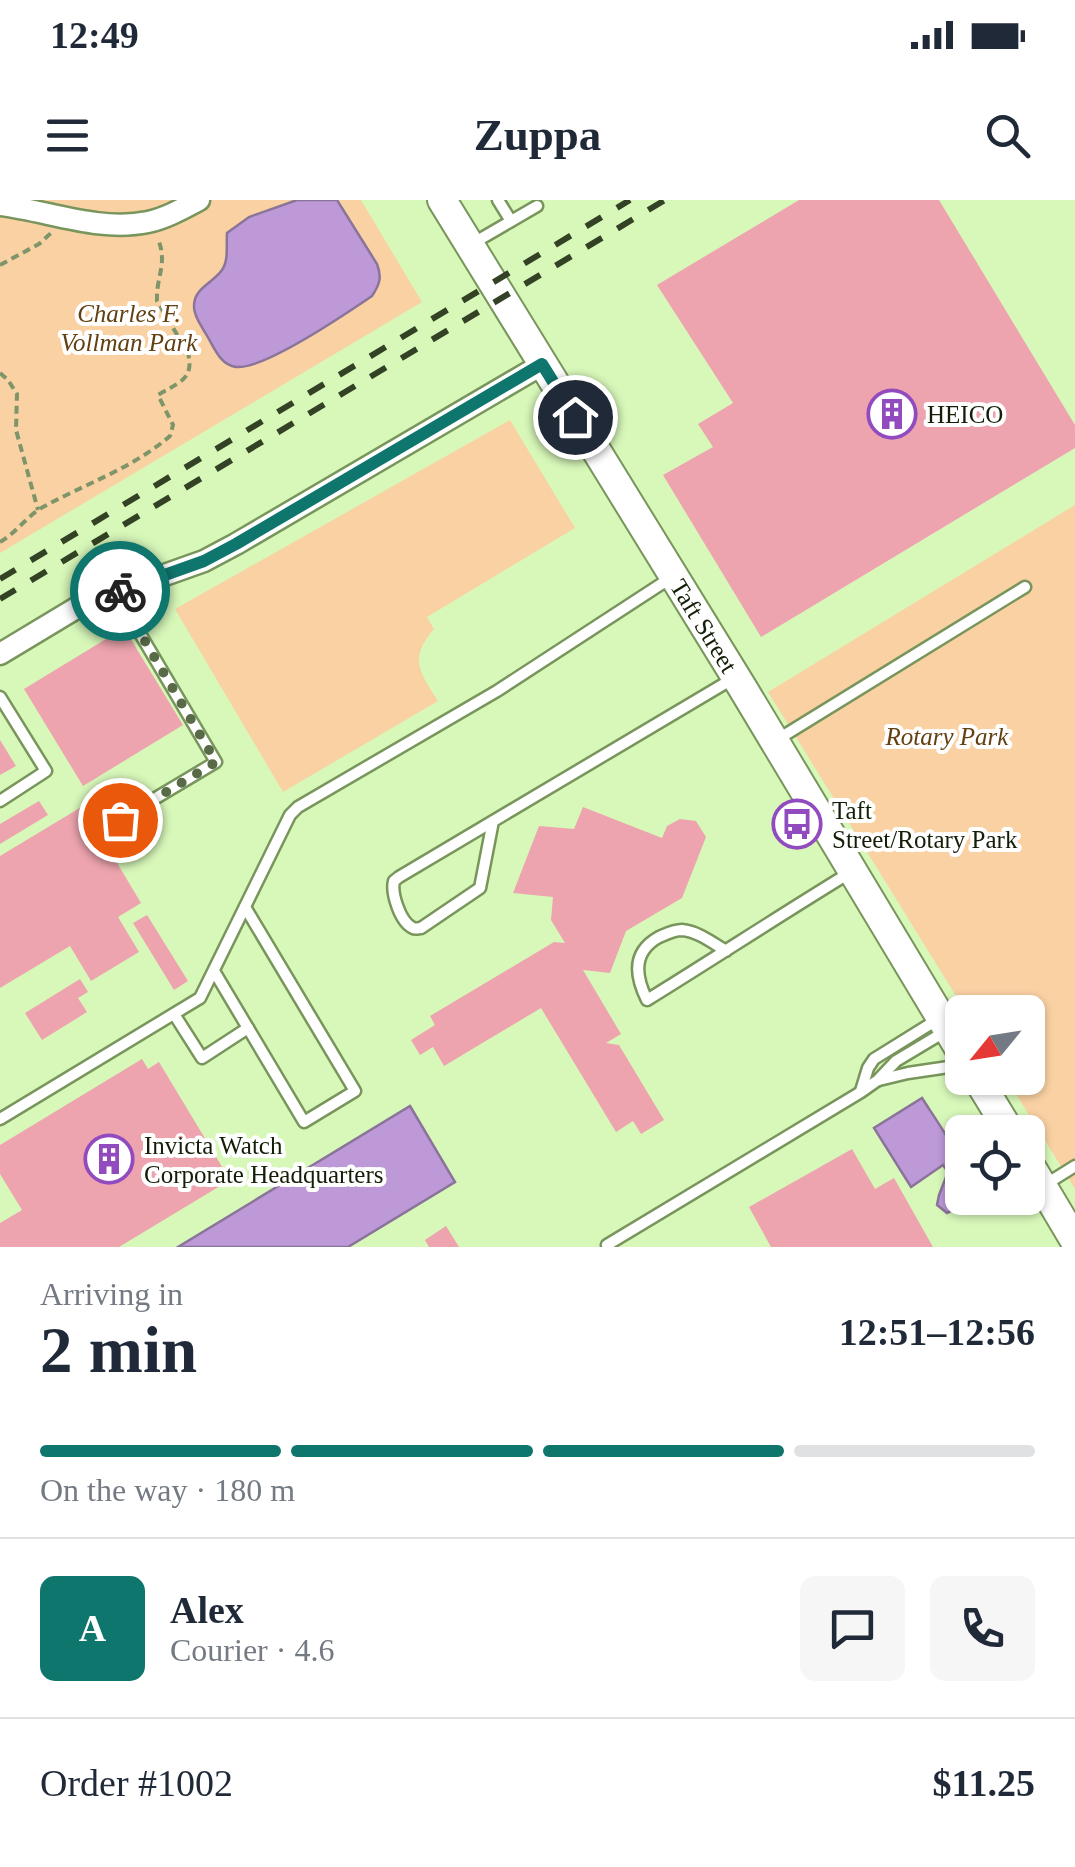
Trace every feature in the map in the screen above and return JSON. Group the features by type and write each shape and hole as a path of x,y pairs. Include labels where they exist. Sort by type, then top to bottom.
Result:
{"street":[{"path":"0,205 98,224 124,225 150,222 198,200"},
{"name":"Taft Street","path":"449,205 469,246 945,1025"},
{"path":"0,654 84,604 220,553 542,364"},
{"path":"1045,1189 1072,1228"}],"lane":[{"path":"498,200 511,222"},
{"path":"469,246 538,206"},
{"path":"0,1119 200,998 290,814 298,807 484,698 673,576"},
{"path":"774,742 1025,587"},
{"path":"116,592 216,762 120,820"},
{"path":"493,821 480,888 422,928 409,925 392,896 394,881 493,821 735,677"},
{"path":"0,696 46,771 0,801"},
{"path":"726,951 684,930 653,940 642,952 637,966 638,983 646,1000 678,981 726,951 852,872"},
{"path":"214,971 304,1122 356,1091 246,907"},
{"path":"174,1014 202,1058 248,1028"},
{"path":"861,1092 874,1059 945,1035"},
{"path":"608,1247 861,1092 896,1061 945,1036"},
{"path":"878,1080 945,1068"},
{"path":"1045,1172 1075,1166"}],"path":[{"path":"0,265 40,244 57,227"},
{"path":"0,542 38,510 114,473 164,442 172,431 158,395 184,379 190,362 157,300 164,256 154,230"},
{"path":"0,373 17,394 16,430 38,510"}],"green space":[{"name":"Charles F. Vollman Park","path":"0,200 361,200 422,302 0,553"},
{"path":"510,420 575,528 427,617 434,629 421,649 419,665 438,701 283,792 175,609"},
{"name":"Rotary Park","path":"1075,505 1075,1189 1045,1141 1045,1115 1029,1115 1017,1095 1045,1095 1045,995 955,995 768,692"}],"shaded area":[{"path":"297,200 337,200 377,264 378,284 372,296 285,350 249,366 231,366 220,357 200,324 194,311 195,300 224,266 227,233 249,217"},
{"path":"922,1098 945,1134 945,1168 943,1165 911,1187 874,1128"},
{"path":"410,1106 455,1182 348,1247 178,1247"},
{"path":"945,1180 945,1211 937,1205"}],"building":[{"name":"HEICO","path":"799,200 939,200 1075,425 1075,448 761,637 663,475 713,447 698,424 733,403 657,285"},
{"path":"124,628 183,725 83,786 24,689"},
{"path":"0,740 16,766 0,775"},
{"path":"39,801 48,815 0,844 0,824"},
{"path":"83,806 141,903 118,917 139,952 91,981 70,946 0,988 0,856"},
{"path":"583,807 662,838 667,826 680,819 696,821 706,837 682,898 626,931 610,973 583,970 621,1034 606,1043 619,1045 664,1120 641,1134 633,1121 616,1132 541,1008 444,1066 433,1047 420,1055 411,1040 435,1025 430,1016 554,942 565,943 551,920 553,897 513,893 539,826 574,829"},
{"path":"147,915 188,981 174,990 133,923"},
{"path":"80,979 88,992 78,998 87,1012 42,1040 25,1013"},
{"name":"Invicta Watch Corporate Headquarters","path":"142,1059 148,1069 159,1062 230,1180 119,1247 0,1247 0,1223 22,1210 0,1174 0,1145"},
{"path":"852,1149 875,1189 894,1178 933,1247 771,1247 749,1207"},
{"path":"446,1226 459,1247 429,1247 425,1240"}],"railway":[{"path":"0,579 630,200"},
{"path":"0,599 665,200"}],"way so far":[{"path":"120,591 116,592 216,762 120,820"}],"place":[{"name":"HEICO","path":"892,414"},
{"name":"Taft Street/Rotary Park","path":"797,824"},
{"name":"Invicta Watch Corporate Headquarters","path":"109,1159"}],"route":[{"path":"120,591 204,561 236,544 542,364 575,417"}]}
